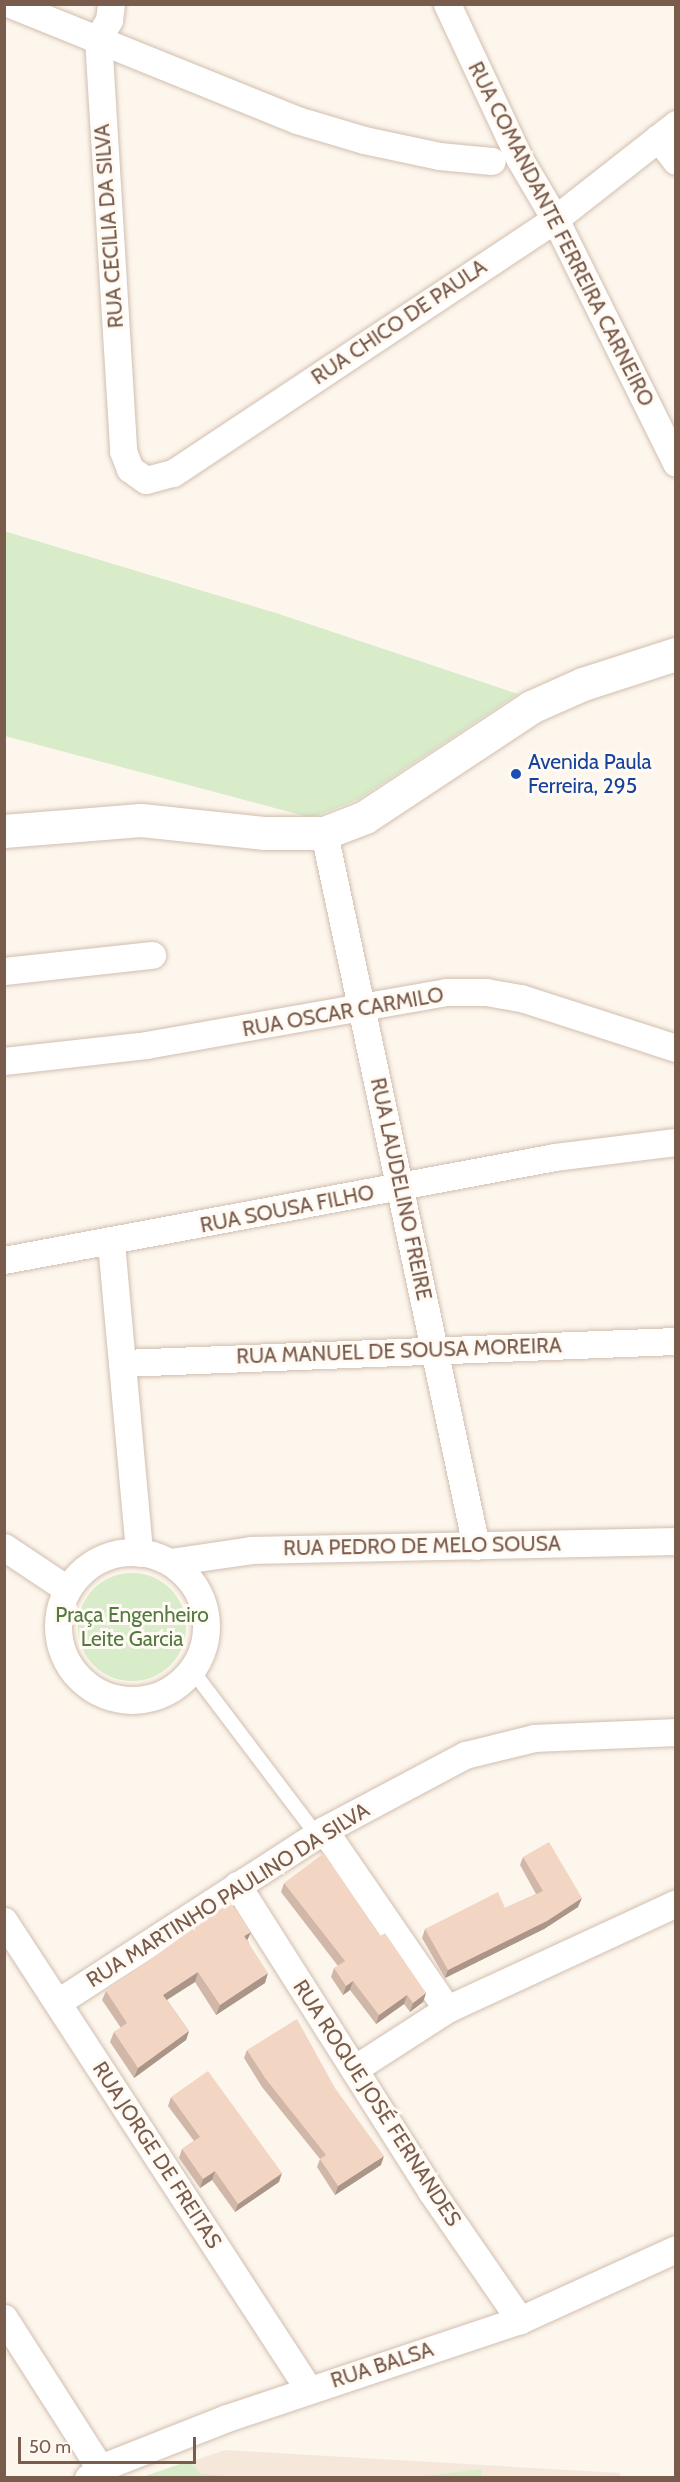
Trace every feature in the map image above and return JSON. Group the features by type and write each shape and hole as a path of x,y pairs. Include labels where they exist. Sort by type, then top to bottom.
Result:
{"main road":[{"path":"4,831 141,820 265,833 324,833 366,817 531,707 583,684 675,654"}],"street":[{"path":"10,4 297,120 428,154 492,160"},
{"name":"RUA CECILIA DA SILVA","path":"111,4 109,20 98,38 123,451"},
{"name":"RUA COMANDANTE FERREIRA CARNEIRO","path":"447,4 519,158 555,219 675,463"},
{"path":"667,131 675,161"},
{"name":"RUA CHICO DE PAULA","path":"123,451 137,477 146,480 173,473 555,219 667,131"},
{"name":"RUA LAUDELINO FREIRE","path":"324,833 476,1546"},
{"path":"4,970 152,955"},
{"name":"RUA OSCAR CARMILO","path":"4,1061 146,1045 362,1005 446,992 486,992 520,998 675,1048"},
{"name":"RUA SOUSA FILHO","path":"4,1260 111,1243 555,1157 675,1142"},
{"path":"111,1243 139,1553"},
{"name":"RUA MANUEL DE SOUSA MOREIRA","path":"123,1363 675,1341"},
{"name":"RUA PEDRO DE MELO SOUSA","path":"170,1562 251,1550 675,1541"},
{"path":"4,1547 67,1589"},
{"path":"118,1553 139,1553 170,1562 189,1578 206,1614 206,1634 192,1670 174,1688 152,1698 127,1701 102,1695 81,1681 66,1661 58,1638 58,1613 67,1589 98,1560 118,1553"},
{"name":"RUA MARTINHO PAULINO DA SILVA","path":"58,2002 320,1833 465,1755 498,1744 534,1738 675,1732"},
{"path":"320,1833 447,2009"},
{"name":"RUA ROQUE JOSÉ FERNANDES","path":"237,1885 354,2069 520,2320"},
{"path":"354,2069 447,2009 675,1903"},
{"name":"RUA JORGE DE FREITAS","path":"4,1921 309,2390"},
{"name":"RUA BALSA","path":"94,2473 309,2390 520,2320 675,2249"},
{"path":"4,2318 94,2473"}],"lane":[{"path":"192,1670 320,1833"}],"shaded area":[{"path":"225,2450 620,2473 620,2477 143,2478"}],"green space":[{"path":"4,531 279,614 518,694 359,799 312,818 5,736"},
{"name":"Praça Engenheiro Leite Garcia","path":"132,1573 153,1577 170,1589 182,1606 186,1627 182,1648 170,1665 153,1677 132,1681 111,1677 94,1665 82,1648 78,1627 82,1606 94,1589 111,1577"},
{"path":"189,2461 201,2474 238,2477 145,2476"},
{"path":"481,2469 482,2477 417,2477"}],"building":[{"path":"549,1842 582,1898 547,1921 448,1970 425,1929 498,1892 505,1908 543,1891 523,1857"},
{"path":"324,1853 380,1936 385,1933 426,1993 413,2003 407,1995 379,2015 353,1981 346,1986 334,1968 345,1961 284,1883"},
{"path":"230,1902 251,1932 244,1936 268,1973 220,2005 198,1972 163,1995 189,2031 138,2068 114,2032 127,2023 106,1991"},
{"path":"297,2019 335,2088 384,2156 338,2186 320,2159 326,2155 265,2078 247,2050"},
{"path":"208,2071 282,2173 238,2204 215,2171 203,2179 182,2149 200,2137 171,2097"}],"place":[{"name":"Avenida Paula Ferreira, 295","path":"516,774"}]}
